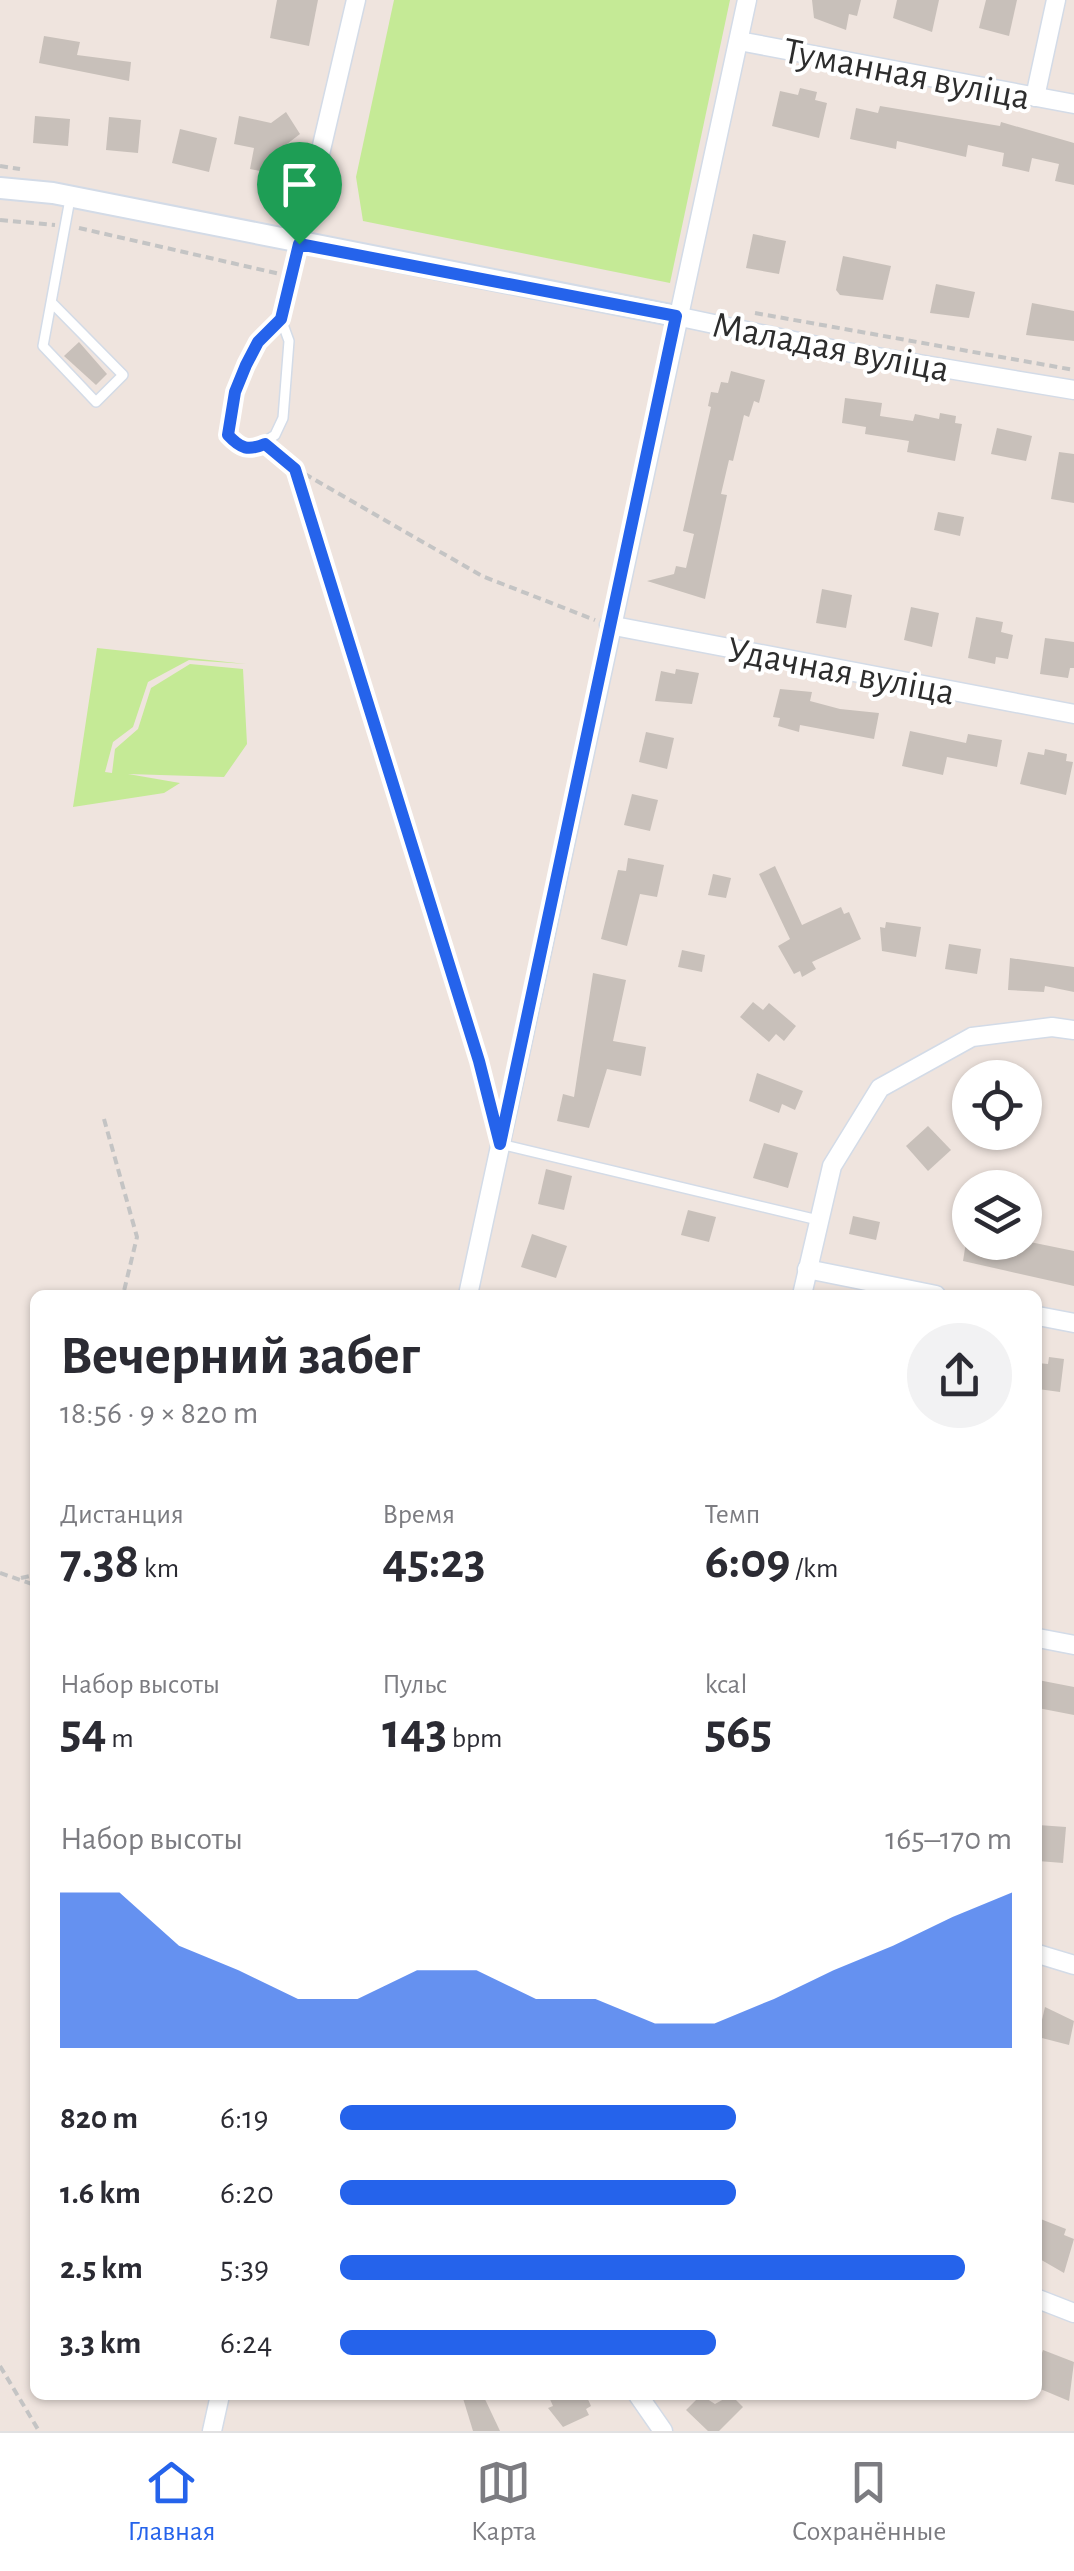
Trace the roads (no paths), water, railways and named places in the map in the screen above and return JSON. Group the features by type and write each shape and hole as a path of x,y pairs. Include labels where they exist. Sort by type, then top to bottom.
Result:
{"street":[{"path":"299,244 356,0"},
{"path":"469,1290 609,625 747,0"},
{"path":"1036,97 1056,0"},
{"name":"Туманная вуліца","path":"739,41 1074,104"},
{"name":"Маладая вуліца","path":"0,188 70,196 841,350 1074,390"},
{"name":"Удачная вуліца","path":"609,625 1074,714"},
{"path":"803,1290 832,1166 880,1088 972,1037 1052,1027 1074,1030"},
{"path":"808,1268 912,1290"},
{"path":"1042,1317 1074,1323"},
{"path":"1042,1639 1074,1645"},
{"path":"1042,1955 1074,1965"},
{"path":"1042,2300 1074,2313"},
{"path":"212,2431 219,2400"},
{"path":"641,2400 663,2431"}],"lane":[{"path":"52,303 123,375 96,402 43,346 70,196"},
{"path":"281,319 289,341 283,418 265,444 252,450 239,447 228,435 229,421 246,365 258,342 281,319 299,244"},
{"path":"500,1144 819,1220"}]}
